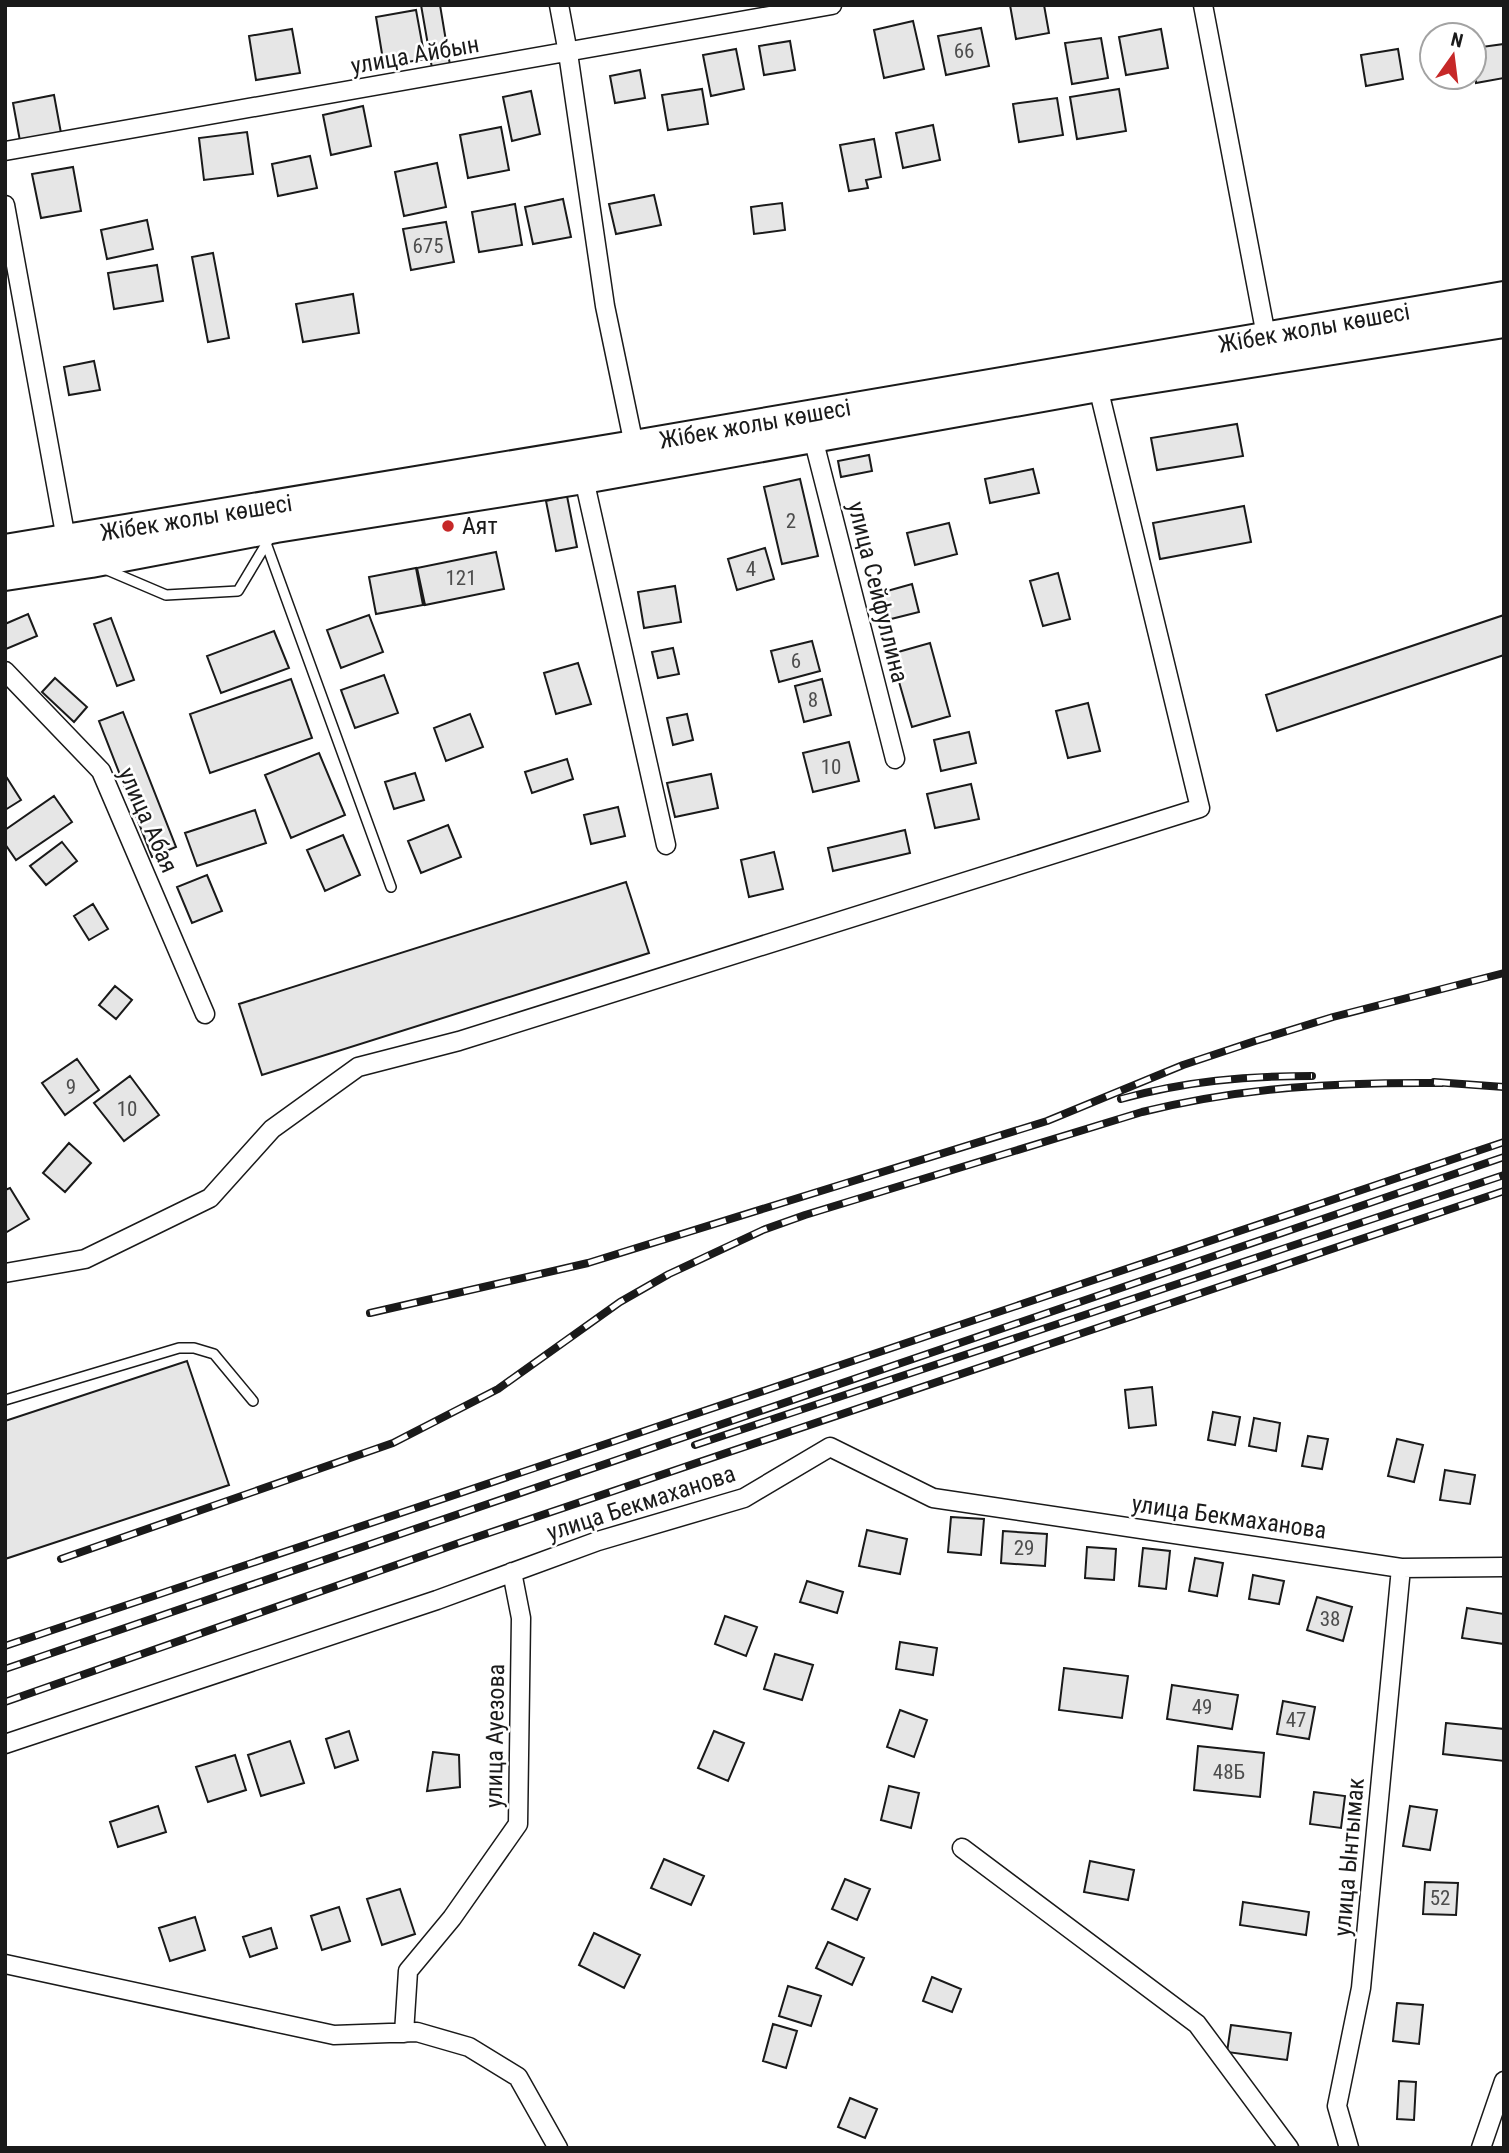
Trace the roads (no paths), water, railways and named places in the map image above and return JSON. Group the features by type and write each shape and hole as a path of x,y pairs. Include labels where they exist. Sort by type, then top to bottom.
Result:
{"main road":[{"name":"Жібек жолы көшесі","path":"5,576 271,536 1098,387 1504,296"},
{"name":"Жібек жолы көшесі","path":"5,549 634,445 1268,348 1504,323"}],"street":[{"path":"559,5 605,306 634,445"},
{"name":"улица Айбын","path":"5,151 832,5"},
{"path":"1202,5 1268,348"},
{"path":"5,205 66,539"},
{"path":"5,1273 85,1259 210,1198 272,1129 358,1067 459,1041 1200,808 1098,387"},
{"name":"улица Сейфуллина","path":"813,438 895,759"},
{"path":"584,479 666,845"},
{"name":"улица Абая","path":"5,671 101,771 205,1014"},
{"name":"улица Бекмаханова","path":"5,1744 437,1600 597,1541 744,1498 830,1447 933,1498 1401,1568 1504,1567"},
{"name":"улица Ынтымак","path":"1349,2148 1337,2106 1361,1987 1401,1568"},
{"name":"улица Ауезова","path":"404,2033 408,1971 453,1918 518,1824 521,1618 512,1572"},
{"path":"962,1848 1197,2024 1289,2148"},
{"path":"5,1964 334,2035 417,2032 469,2047 518,2077 558,2148"},
{"path":"1481,2148 1504,2081"}],"lane":[{"path":"91,563 166,595 239,591 271,536"},
{"path":"271,536 391,887"},
{"path":"5,1400 179,1348 194,1348 214,1354 253,1401"}],"railway":[{"path":"370,1313 588,1263 1047,1121 1183,1065 1255,1041 1333,1017 1504,973"},
{"path":"1121,1099 1216,1081 1312,1076"},
{"path":"1434,1082 1504,1087"},
{"path":"61,1559 393,1443 498,1389 620,1302 669,1274 763,1230 805,1215 1142,1112 1180,1104 1254,1092 1328,1085 1442,1083"},
{"path":"5,1646 1504,1142"},
{"path":"5,1669 1504,1157"},
{"path":"695,1445 1504,1175"},
{"path":"5,1702 459,1543 1504,1191"}],"place":[{"name":"Аят","path":"448,526"}]}
